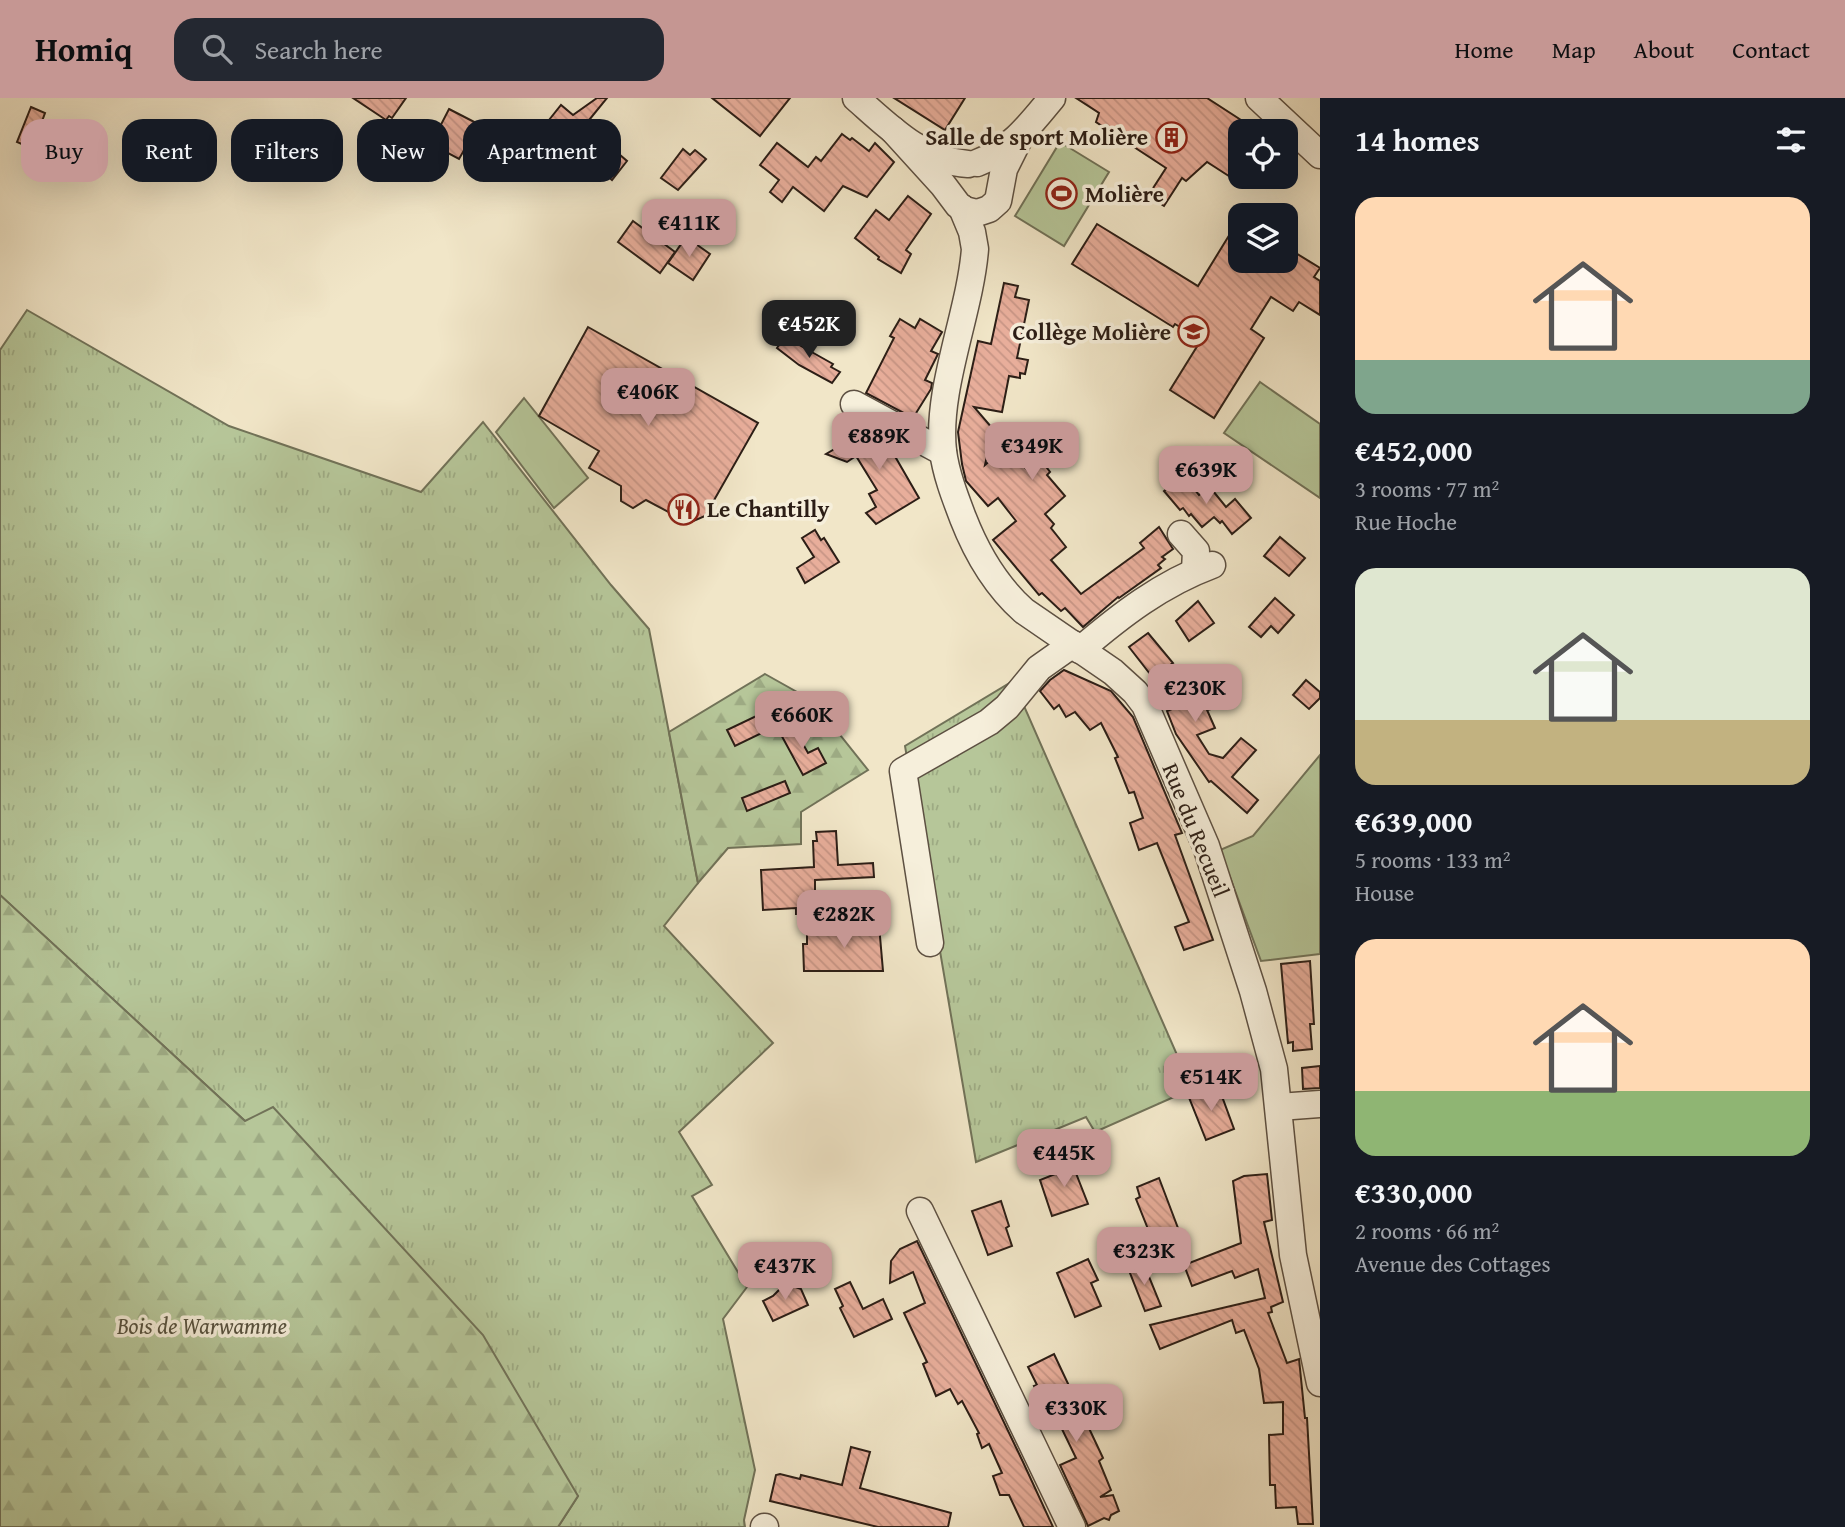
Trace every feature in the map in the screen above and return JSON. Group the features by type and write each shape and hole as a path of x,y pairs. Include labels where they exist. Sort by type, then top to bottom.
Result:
{"street":[{"name":"Rue du Recueil","path":"856,98 915,147 937,159 972,164"},
{"path":"972,164 985,164 995,171 997,196 977,213 958,203 951,186 953,178 958,171 972,164 996,155 1020,138 1052,98"},
{"path":"1259,98 1320,155"},
{"path":"1277,98 1320,138"},
{"name":"Rue du Recueil","path":"893,131 958,203 975,239 973,272"},
{"name":"Rue du Recueil","path":"1020,138 1004,169 997,196 983,226 983,244 973,272 947,391 942,432 943,452 964,522 986,566 1010,599 1125,682 1145,705 1206,846 1270,1050 1279,1107 1290,1222 1309,1274 1320,1383"},
{"path":"854,404 943,452"},
{"path":"930,943 903,772 989,722 1007,707 1039,668 1076,647 1153,593 1203,568 1196,551 1181,534"},
{"path":"1279,1107 1320,1104"},
{"path":"920,1211 1072,1527"}],"green space":[{"name":"Molière","path":"1060,142 1109,172 1064,246 1015,216"},
{"path":"27,310 229,426 421,492 483,422 611,585 649,629 698,883 664,926 773,1043 679,1132 712,1185 692,1196 747,1287 723,1319 755,1470 744,1520 745,1527 558,1527 578,1496 245,1121 0,895 0,350"},
{"path":"1260,382 1320,424 1320,498 1224,433"},
{"path":"524,398 588,478 554,508 496,432"},
{"path":"765,674 813,701 868,770 801,812 801,844 728,848 698,883 669,732"},
{"path":"1013,681 1192,1089 1095,1132 1086,1117 976,1162 905,746"},
{"path":"1320,755 1320,954 1261,961 1220,850 1253,836"},
{"name":"Bois de Warwamme","path":"0,895 245,1121 273,1107 483,1335 578,1496 558,1527 0,1527"}],"building":[{"path":"353,98 406,98 392,118 389,116 384,119"},
{"path":"597,98 607,98 590,119 550,119 561,105 573,115"},
{"path":"712,98 790,98 760,136"},
{"path":"894,98 965,98 945,130"},
{"name":"Salle de sport Molière","path":"1076,98 1207,98 1239,119 1228,119 1228,176 1207,162 1186,181 1182,178 1164,206 1148,196 1166,168 1096,122 1099,113"},
{"path":"31,107 45,113 43,119 26,119"},
{"path":"449,109 468,119 463,119 463,152 459,159 449,154 449,119 444,119"},
{"path":"842,134 869,151 875,143 894,162 867,197 843,186 824,211 793,187 782,202 770,192 779,180 760,165 777,143 808,167 816,157 821,161"},
{"path":"683,149 690,155 695,150 706,159 678,190 661,178"},
{"path":"621,156 627,161 621,169"},
{"path":"908,196 931,214 906,250 911,254 901,273 878,259 879,257 855,238 876,210 889,220"},
{"path":"633,221 675,252 660,273 618,242"},
{"path":"1097,224 1198,286 1228,237 1228,273 1298,273 1298,254 1320,268 1314,277 1320,281 1320,315 1299,302 1293,311 1271,297 1251,329 1264,338 1214,418 1170,390 1201,340 1175,324 1173,327 1072,264"},
{"path":"686,237 710,254 693,280 668,263"},
{"path":"1004,283 1018,286 1015,297 1029,300 1017,358 1028,360 1025,374 1020,373 1020,378 1009,376 1002,412 974,407 993,429 985,465 1007,446 1028,471 1041,460 1050,472 1047,475 1065,496 1045,514 1054,524 1051,528 1066,547 1051,560 1081,594 1144,548 1140,543 1159,527 1173,549 1162,557 1165,559 1158,565 1161,568 1118,597 1083,627 1065,608 1061,611 1042,593 1039,595 993,540 1016,521 998,498 988,506 966,481 962,464 958,432 978,341 991,344"},
{"path":"900,319 915,328 920,319 942,332 931,351 938,354 925,380 932,383 931,389 913,418 866,393 894,338 890,336"},
{"path":"588,327 758,423 705,516 689,523 646,500 633,508 621,501 621,486 589,468 599,451 539,416"},
{"path":"785,337 833,364 831,367 840,372 832,383 799,365 777,348"},
{"path":"844,416 885,439 919,498 876,524 866,513 876,507 869,494 877,490 856,456 847,462 826,454 862,433"},
{"path":"1183,475 1199,495 1209,486 1226,507 1235,499 1251,518 1232,534 1222,521 1220,523 1214,517 1202,527 1191,514 1189,516 1183,508 1180,510 1164,491"},
{"path":"815,530 821,540 824,538 839,562 805,583 797,568 814,557 802,538"},
{"path":"1280,537 1305,558 1289,576 1264,556"},
{"path":"1275,598 1294,615 1278,633 1271,626 1261,637 1249,627"},
{"path":"1198,601 1214,623 1189,641 1176,621"},
{"path":"1148,633 1173,663 1170,665 1194,699 1205,695 1211,709 1207,710 1215,728 1197,735 1209,754 1223,758 1241,738 1256,750 1232,777 1258,800 1247,813 1209,782 1176,734 1167,711 1172,709 1154,685 1157,683 1129,647"},
{"path":"1064,670 1111,691 1133,717 1182,833 1175,835 1213,940 1184,950 1175,927 1189,922 1157,843 1139,850 1130,823 1143,818 1134,792 1129,793 1115,758 1118,757 1101,723 1090,730 1075,712 1066,717 1059,705 1054,709 1040,691"},
{"path":"1306,680 1320,692 1320,698 1309,709 1293,695"},
{"path":"767,711 774,727 735,746 727,730"},
{"path":"792,724 808,753 818,748 826,763 803,775 779,731"},
{"path":"785,781 790,793 747,811 742,798"},
{"path":"836,831 838,865 873,863 874,877 815,880 815,914 796,914 796,908 763,910 761,870 814,867 813,841 817,841 816,832"},
{"path":"879,925 883,971 804,971 803,944 807,944 807,932"},
{"path":"1310,961 1314,1024 1310,1024 1312,1049 1293,1051 1293,1042 1288,1043 1281,964"},
{"path":"1320,1066 1320,1088 1303,1089 1302,1068"},
{"path":"1210,1087 1213,1093 1220,1091 1234,1129 1206,1140 1188,1095"},
{"path":"1070,1158 1088,1204 1052,1216 1040,1180 1058,1173 1055,1164"},
{"path":"1267,1174 1272,1220 1264,1222 1283,1302 1271,1307 1272,1312 1268,1313 1287,1363 1299,1359 1307,1418 1313,1524 1298,1524 1296,1507 1276,1508 1275,1485 1270,1485 1269,1435 1283,1434 1283,1402 1264,1403 1259,1369 1244,1330 1236,1333 1232,1320 1160,1349 1150,1325 1265,1298 1258,1269 1235,1278 1232,1271 1192,1286 1184,1265 1241,1243 1233,1181 1244,1176"},
{"path":"1159,1178 1184,1244 1158,1254 1136,1199 1140,1197 1137,1187"},
{"path":"1001,1201 1012,1246 988,1255 972,1211"},
{"path":"917,1241 1053,1527 1024,1527 1009,1495 1000,1495 993,1476 1002,1473 989,1444 982,1448 977,1434 979,1433 962,1401 958,1404 950,1389 936,1396 923,1364 927,1362 904,1313 925,1303 913,1272 890,1283 891,1261 900,1249"},
{"path":"1088,1259 1098,1280 1091,1283 1101,1306 1075,1317 1057,1273"},
{"path":"1143,1262 1161,1306 1145,1311 1128,1268"},
{"path":"850,1282 863,1309 883,1299 892,1319 854,1337 840,1308 843,1306 835,1289"},
{"path":"793,1286 801,1289 808,1305 773,1321 763,1301 779,1290"},
{"path":"1054,1354 1103,1458 1099,1461 1111,1490 1100,1497 1113,1495 1119,1511 1111,1515 1109,1520 1104,1518 1088,1526 1060,1465 1076,1458 1046,1396 1041,1398 1034,1386 1037,1385 1028,1367"},
{"path":"851,1447 870,1452 860,1488 951,1513 948,1527 878,1527 770,1501 776,1475 780,1474 800,1479 801,1475 842,1485"}],"place":[{"name":"Salle de sport Molière","path":"1171,137"},
{"name":"Molière","path":"1062,194"},
{"name":"Collège Molière","path":"1194,332"},
{"name":"Le Chantilly","path":"684,509"}]}
